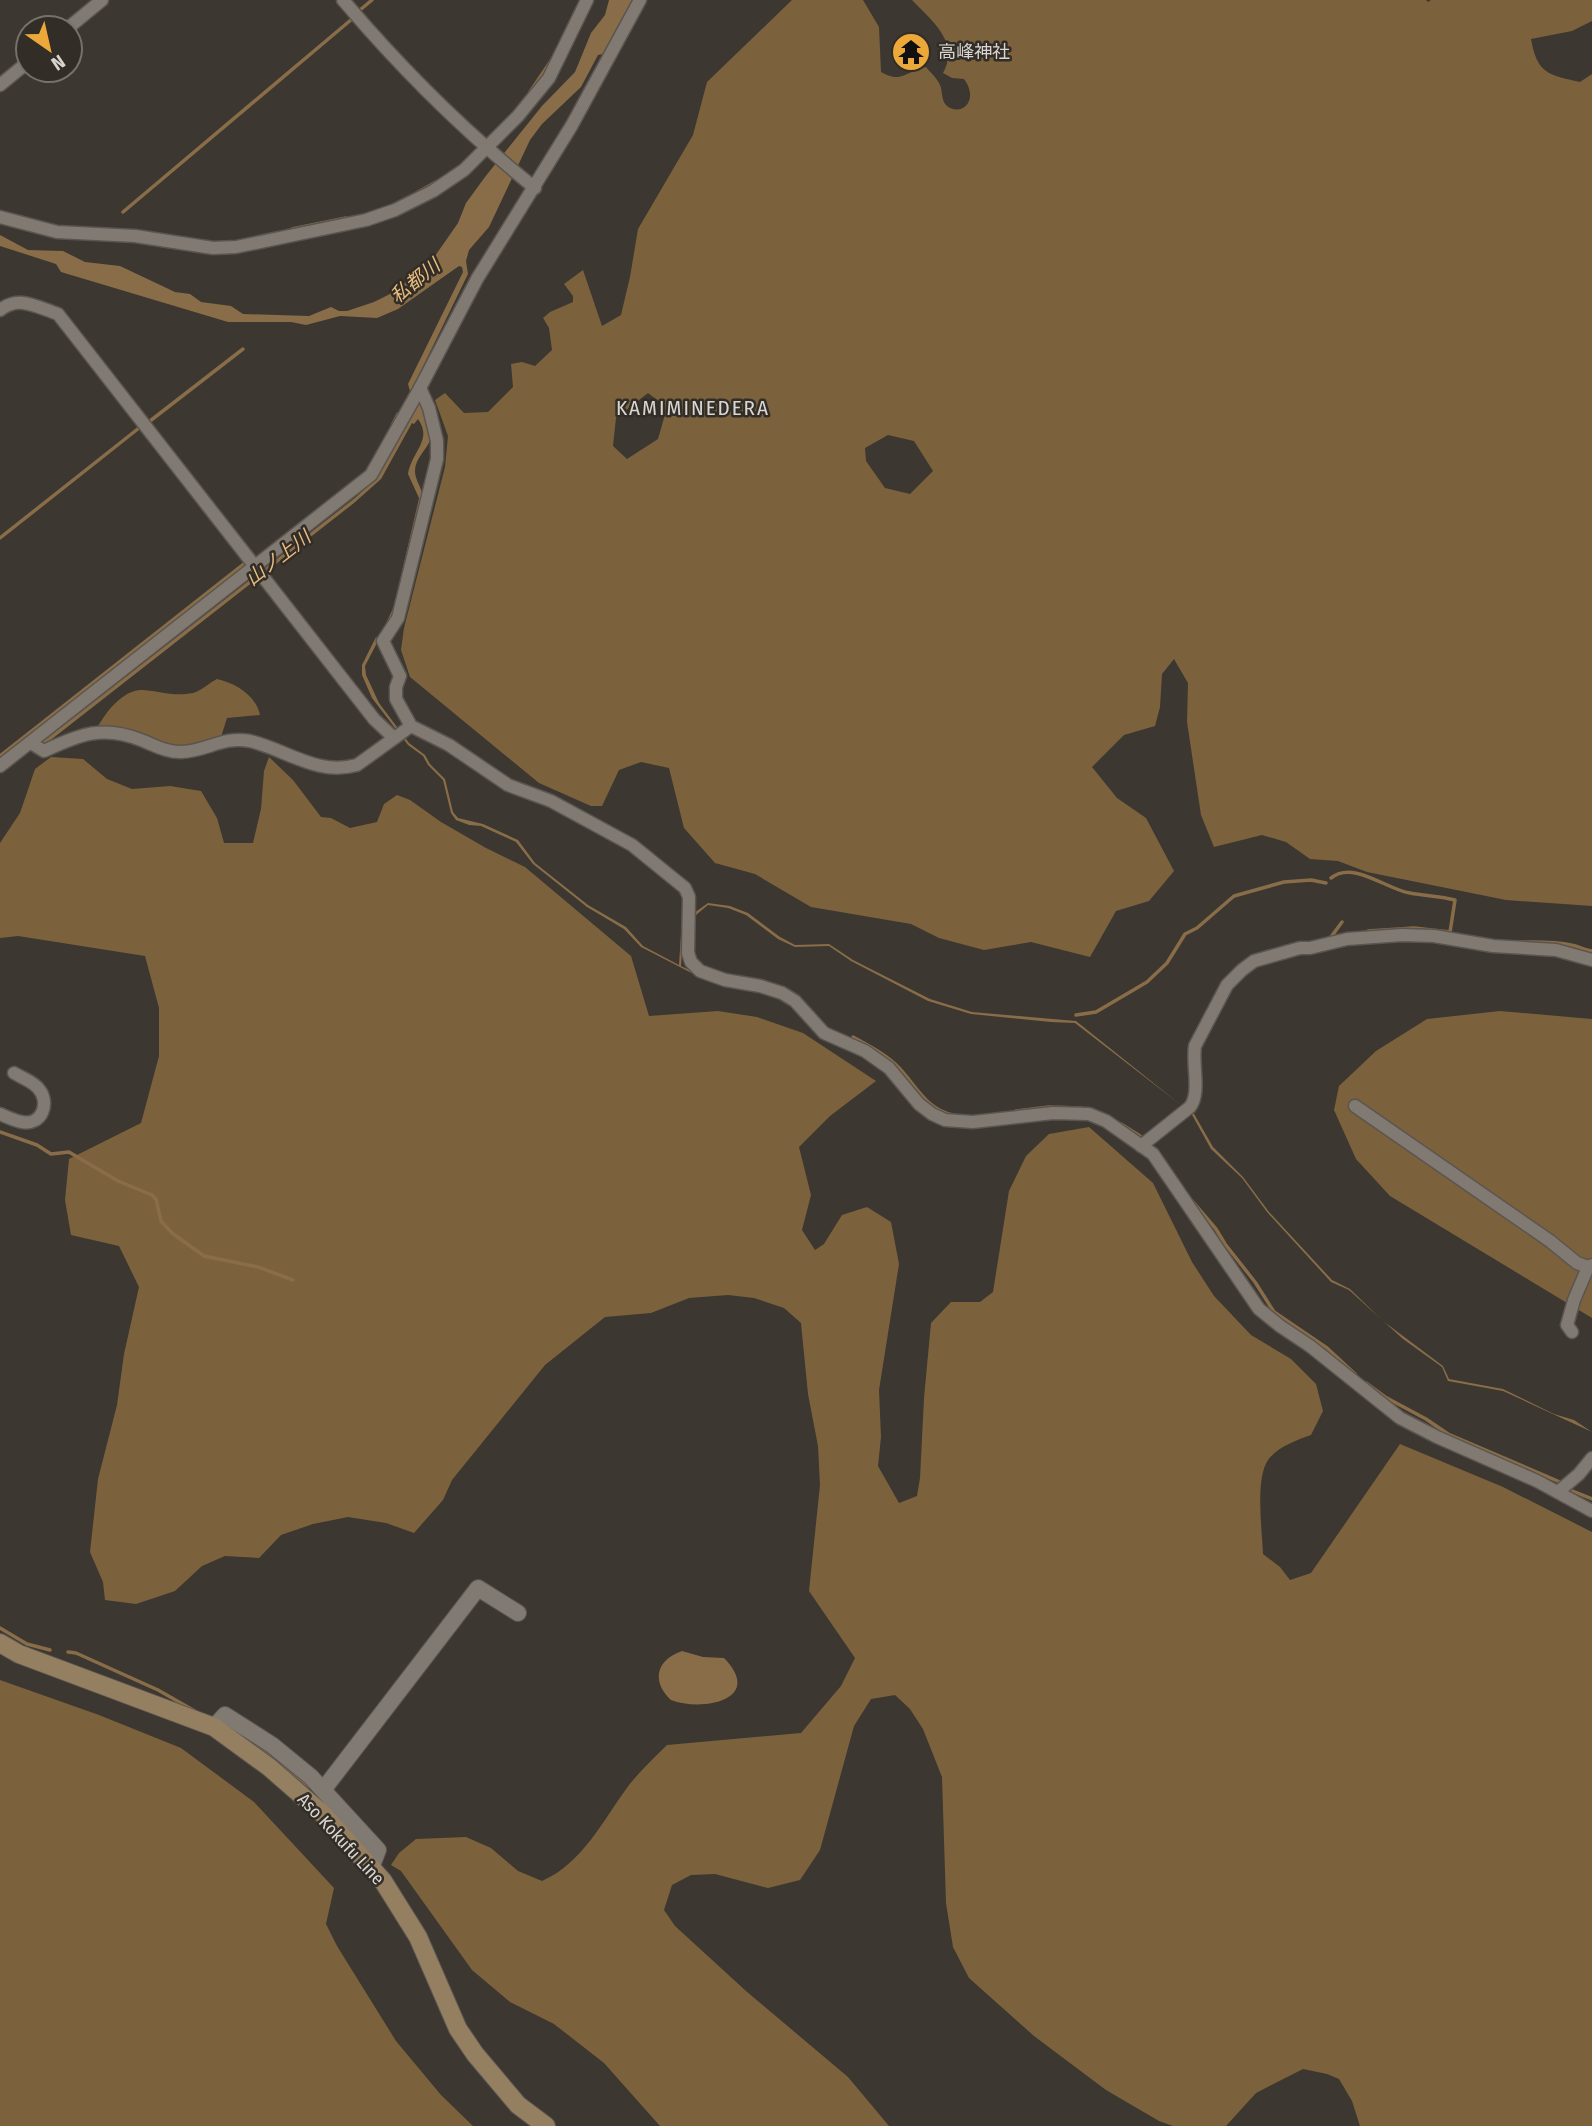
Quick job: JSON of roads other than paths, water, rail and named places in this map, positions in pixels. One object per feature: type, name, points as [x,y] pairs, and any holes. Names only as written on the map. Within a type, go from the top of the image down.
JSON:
[{"type":"main road","name":"Aso Kokufu Line","points":[[0,1643],[19,1654],[214,1727],[269,1767],[324,1815],[383,1881],[418,1937],[458,2029],[475,2054],[518,2105],[547,2126]]},
{"type":"street","points":[[84,15],[102,0]]},
{"type":"street","points":[[343,0],[382,46],[490,150],[535,188]]},
{"type":"street","points":[[0,217],[57,232],[135,236],[213,247],[246,246],[366,220],[395,210],[433,191],[490,150],[549,78],[587,0]]},
{"type":"street","points":[[0,766],[371,475],[477,279],[572,125],[640,0]]},
{"type":"street","points":[[0,85],[14,74]]},
{"type":"street","points":[[0,310],[8,303],[21,301],[58,314],[374,719],[394,738]]},
{"type":"street","points":[[420,388],[429,408],[437,441],[437,459],[398,618],[383,641],[400,676],[395,692],[396,699],[411,726],[449,744],[508,785],[551,801],[632,845],[685,888],[689,897],[688,953],[691,962],[700,971],[725,980],[760,986],[782,993],[795,1001],[824,1032],[865,1051],[889,1068],[919,1104],[932,1114],[945,1121],[973,1122],[1053,1113],[1089,1114],[1106,1121],[1153,1154],[1259,1309],[1310,1346],[1399,1418],[1558,1492],[1592,1511]]},
{"type":"street","points":[[32,743],[44,751],[104,730],[166,750],[181,752],[233,740],[272,748],[323,769],[357,765],[411,726]]},
{"type":"street","points":[[1141,1146],[1195,1100],[1195,1046],[1227,985],[1254,961],[1337,940],[1402,935],[1434,936],[1493,946],[1556,950],[1592,960]]},
{"type":"street","points":[[0,1114],[23,1122],[34,1121],[41,1115],[45,1104],[45,1097],[36,1085],[14,1073]]},
{"type":"street","points":[[1355,1106],[1550,1241],[1577,1263],[1590,1266],[1568,1315],[1567,1325],[1572,1332]]},
{"type":"street","points":[[1558,1492],[1579,1474],[1592,1458]]},
{"type":"street","points":[[323,1790],[478,1588],[518,1613]]},
{"type":"street","points":[[214,1727],[225,1715],[272,1745],[311,1777],[378,1850],[371,1868]]},
{"type":"water","name":"私都川","points":[[609,0],[636,0],[605,59],[603,54],[598,55],[581,87],[542,124],[530,140],[489,227],[469,250],[466,261],[468,274],[414,385],[431,438],[416,466],[416,477],[422,494],[393,617],[387,628],[385,626],[394,606],[419,498],[408,474],[422,440],[422,426],[418,419],[412,423],[381,479],[354,503],[43,746],[41,743],[355,498],[378,477],[409,420],[411,395],[408,384],[463,272],[459,266],[398,309],[377,318],[340,316],[306,325],[291,322],[228,322],[61,272],[56,264],[0,246],[0,235],[28,250],[63,251],[85,262],[120,266],[175,292],[190,294],[201,302],[231,306],[243,314],[309,316],[331,307],[347,311],[374,302],[390,294],[428,266],[485,177],[542,106],[575,72],[591,33],[605,15]]},
{"type":"water","points":[[376,637],[379,639],[365,666],[366,675],[379,703],[409,743],[425,755],[445,779],[453,812],[458,818],[483,824],[518,840],[535,863],[588,905],[626,927],[643,946],[679,965],[684,917],[681,966],[710,980],[709,982],[641,947],[624,929],[587,907],[533,864],[516,842],[481,826],[456,820],[451,813],[443,780],[423,756],[408,745],[372,698],[362,675],[362,665]]},
{"type":"water","points":[[708,903],[730,906],[748,913],[795,945],[829,944],[853,960],[930,999],[972,1012],[1076,1021],[1181,1105],[1075,1023],[971,1014],[928,1001],[851,961],[829,946],[795,947],[778,939],[746,915],[728,908],[708,905],[696,915],[694,913]]},
{"type":"water","points":[[1193,1112],[1213,1147],[1243,1177],[1269,1212],[1332,1280],[1350,1289],[1381,1319],[1349,1290],[1331,1282],[1267,1212],[1242,1178],[1211,1149],[1191,1113]]},
{"type":"water","points":[[1384,1322],[1443,1366],[1449,1379],[1503,1389],[1554,1414],[1574,1420],[1592,1432],[1503,1391],[1448,1381],[1442,1367]]},
{"type":"water","points":[[682,1651],[703,1657],[724,1658],[735,1672],[737,1684],[733,1693],[712,1703],[671,1700],[661,1686],[659,1672],[666,1660]]},
{"type":"waterway","points":[[360,10],[372,0]]},
{"type":"waterway","points":[[123,212],[352,19]]},
{"type":"waterway","points":[[530,92],[551,61]]},
{"type":"waterway","points":[[418,192],[436,182]]},
{"type":"waterway","points":[[292,229],[346,218]]},
{"type":"waterway","points":[[150,421],[243,349]]},
{"type":"waterway","points":[[393,424],[398,414]]},
{"type":"waterway","points":[[0,538],[139,428]]},
{"type":"waterway","name":"山ノ上川","points":[[0,756],[244,564]]},
{"type":"waterway","points":[[1331,878],[1350,872],[1401,891],[1455,900],[1450,932],[1414,928],[1368,931]]},
{"type":"waterway","points":[[1076,1015],[1096,1012],[1147,982],[1167,963],[1185,934],[1197,928],[1234,896],[1284,882],[1311,880],[1326,883]]},
{"type":"waterway","points":[[1331,937],[1342,922]]},
{"type":"waterway","points":[[1519,942],[1558,943],[1592,951]]},
{"type":"waterway","points":[[853,1037],[894,1063],[929,1103],[953,1115]]},
{"type":"waterway","points":[[1189,1051],[1190,1082]]},
{"type":"waterway","points":[[1016,1111],[1049,1107],[1081,1108]]},
{"type":"waterway","points":[[1121,1124],[1140,1136]]},
{"type":"waterway","points":[[0,1132],[37,1145],[51,1154],[69,1152],[118,1181],[152,1195],[156,1199],[161,1221],[172,1233],[204,1256],[258,1267],[293,1280]]},
{"type":"waterway","points":[[1192,1201],[1216,1229],[1274,1312],[1327,1348],[1355,1374]]},
{"type":"waterway","points":[[1366,1383],[1448,1434],[1560,1482]]},
{"type":"waterway","points":[[1570,1490],[1592,1499]]},
{"type":"waterway","points":[[0,1628],[27,1644],[50,1650]]},
{"type":"waterway","points":[[68,1652],[76,1653],[158,1690],[200,1714]]},
{"type":"waterway","points":[[236,1732],[310,1787]]},
{"type":"place","name":"高峰神社","points":[[911,52]]},
{"type":"district","name":"KAMIMINEDERA","points":[[693,408]]}]
